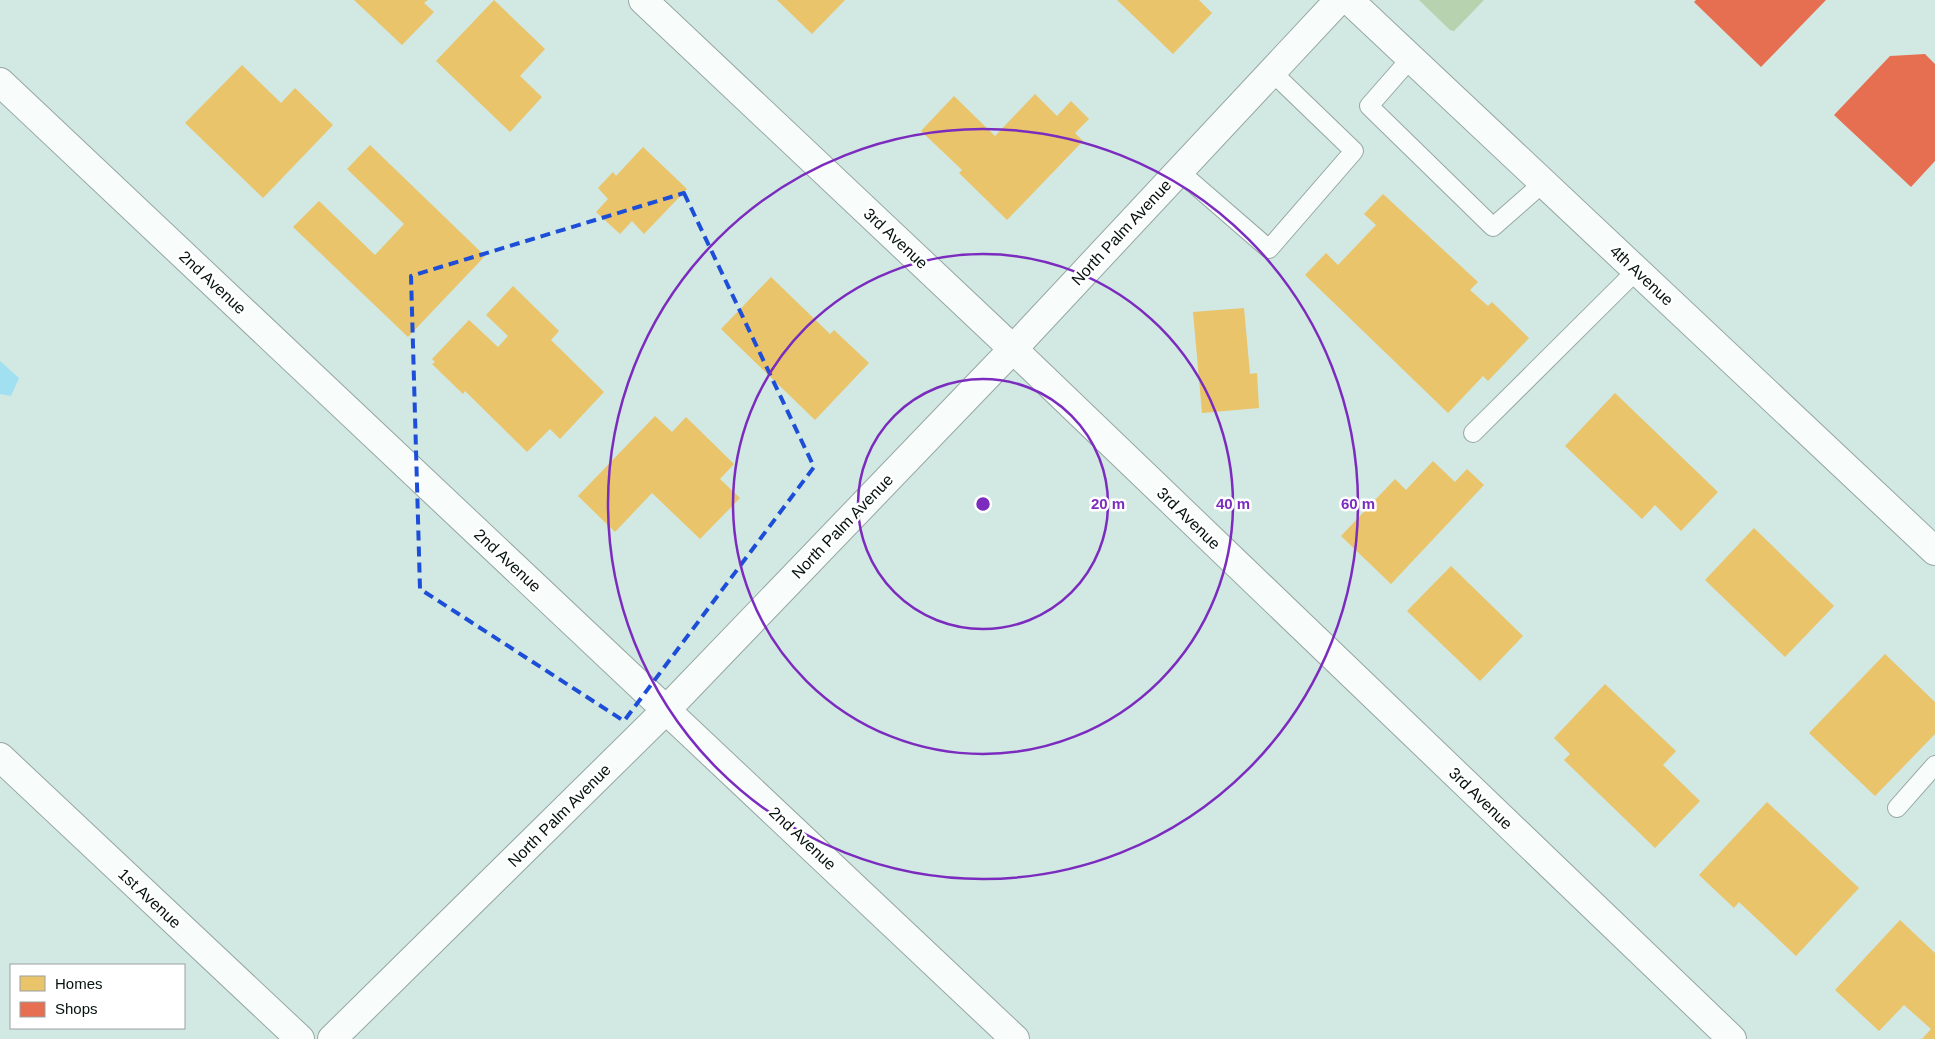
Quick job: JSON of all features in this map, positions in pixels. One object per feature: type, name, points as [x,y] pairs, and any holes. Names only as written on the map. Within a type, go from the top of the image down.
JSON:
[{"type":"street","name":"3rd Avenue","points":[[643,0],[1013,349],[1732,1039]]},
{"type":"street","name":"North Palm Avenue","points":[[332,1039],[667,709],[1013,349],[1340,0]]},
{"type":"street","name":"4th Avenue","points":[[1349,0],[1935,551]]},
{"type":"street","name":"2nd Avenue","points":[[0,82],[1016,1039]]},
{"type":"street","name":"1st Avenue","points":[[0,757],[300,1039]]},
{"type":"lane","points":[[1411,58],[1369,106],[1493,227],[1543,183]]},
{"type":"lane","points":[[1179,171],[1269,249],[1354,151],[1272,72]]},
{"type":"lane","points":[[1473,433],[1636,270]]},
{"type":"lane","points":[[1897,808],[1935,765]]},
{"type":"highlighted area","points":[[684,193],[814,467],[624,721],[420,589],[411,276]]},
{"type":"green space","points":[[1419,0],[1484,0],[1454,31],[1450,30]]},
{"type":"water","points":[[0,361],[19,378],[11,396],[0,394]]},
{"type":"building: Homes","points":[[354,0],[428,0],[424,3],[434,12],[402,45]]},
{"type":"building: Homes","points":[[494,0],[545,49],[520,76],[542,97],[510,132],[436,61]]},
{"type":"building: Homes","points":[[777,0],[845,0],[812,34]]},
{"type":"building: Homes","points":[[1117,0],[1199,0],[1212,13],[1173,54]]},
{"type":"building: Homes","points":[[242,65],[281,103],[295,88],[333,125],[263,198],[185,123]]},
{"type":"building: Homes","points":[[1035,94],[1057,116],[1071,101],[1089,119],[1075,133],[1083,141],[1007,220],[959,173],[962,170],[921,131],[954,96],[995,136]]},
{"type":"building: Homes","points":[[370,145],[485,256],[408,337],[293,227],[319,201],[375,255],[404,224],[347,169]]},
{"type":"building: Homes","points":[[643,147],[687,189],[644,234],[632,221],[620,234],[596,212],[608,199],[598,188],[613,172],[616,176]]},
{"type":"building: Homes","points":[[1383,194],[1478,282],[1470,290],[1488,306],[1492,302],[1529,338],[1488,381],[1483,376],[1448,413],[1305,275],[1326,253],[1338,265],[1376,225],[1364,214]]},
{"type":"building: Homes","points":[[771,277],[830,334],[834,330],[869,363],[815,420],[721,329]]},
{"type":"building: Homes","points":[[513,286],[559,331],[551,340],[604,392],[560,439],[550,429],[527,452],[465,391],[463,394],[432,364],[435,362],[432,359],[469,320],[498,347],[508,336],[486,315]]},
{"type":"building: Homes","points":[[1244,308],[1250,374],[1257,373],[1259,408],[1202,413],[1193,312]]},
{"type":"building: Homes","points":[[1615,393],[1718,492],[1681,531],[1655,505],[1642,519],[1565,446]]},
{"type":"building: Homes","points":[[655,416],[672,432],[686,417],[734,464],[720,479],[740,498],[700,539],[652,493],[615,532],[578,496]]},
{"type":"building: Homes","points":[[1433,461],[1455,482],[1467,469],[1484,485],[1391,584],[1341,536],[1395,479],[1406,490]]},
{"type":"building: Homes","points":[[1754,528],[1834,606],[1785,657],[1705,580]]},
{"type":"building: Homes","points":[[1451,566],[1523,636],[1480,681],[1407,611]]},
{"type":"building: Homes","points":[[1885,654],[1935,702],[1935,734],[1875,796],[1809,733]]},
{"type":"building: Homes","points":[[1605,684],[1676,751],[1663,765],[1700,801],[1655,848],[1564,760],[1570,754],[1554,738]]},
{"type":"building: Homes","points":[[1767,802],[1859,888],[1796,956],[1739,902],[1734,908],[1699,875]]},
{"type":"building: Homes","points":[[1900,920],[1935,953],[1935,1039],[1922,1039],[1931,1029],[1904,1005],[1879,1031],[1835,990]]},
{"type":"building: Shops","points":[[1696,0],[1826,0],[1761,67],[1694,2]]},
{"type":"building: Shops","points":[[1925,54],[1935,64],[1935,161],[1911,187],[1834,115],[1890,56]]}]
